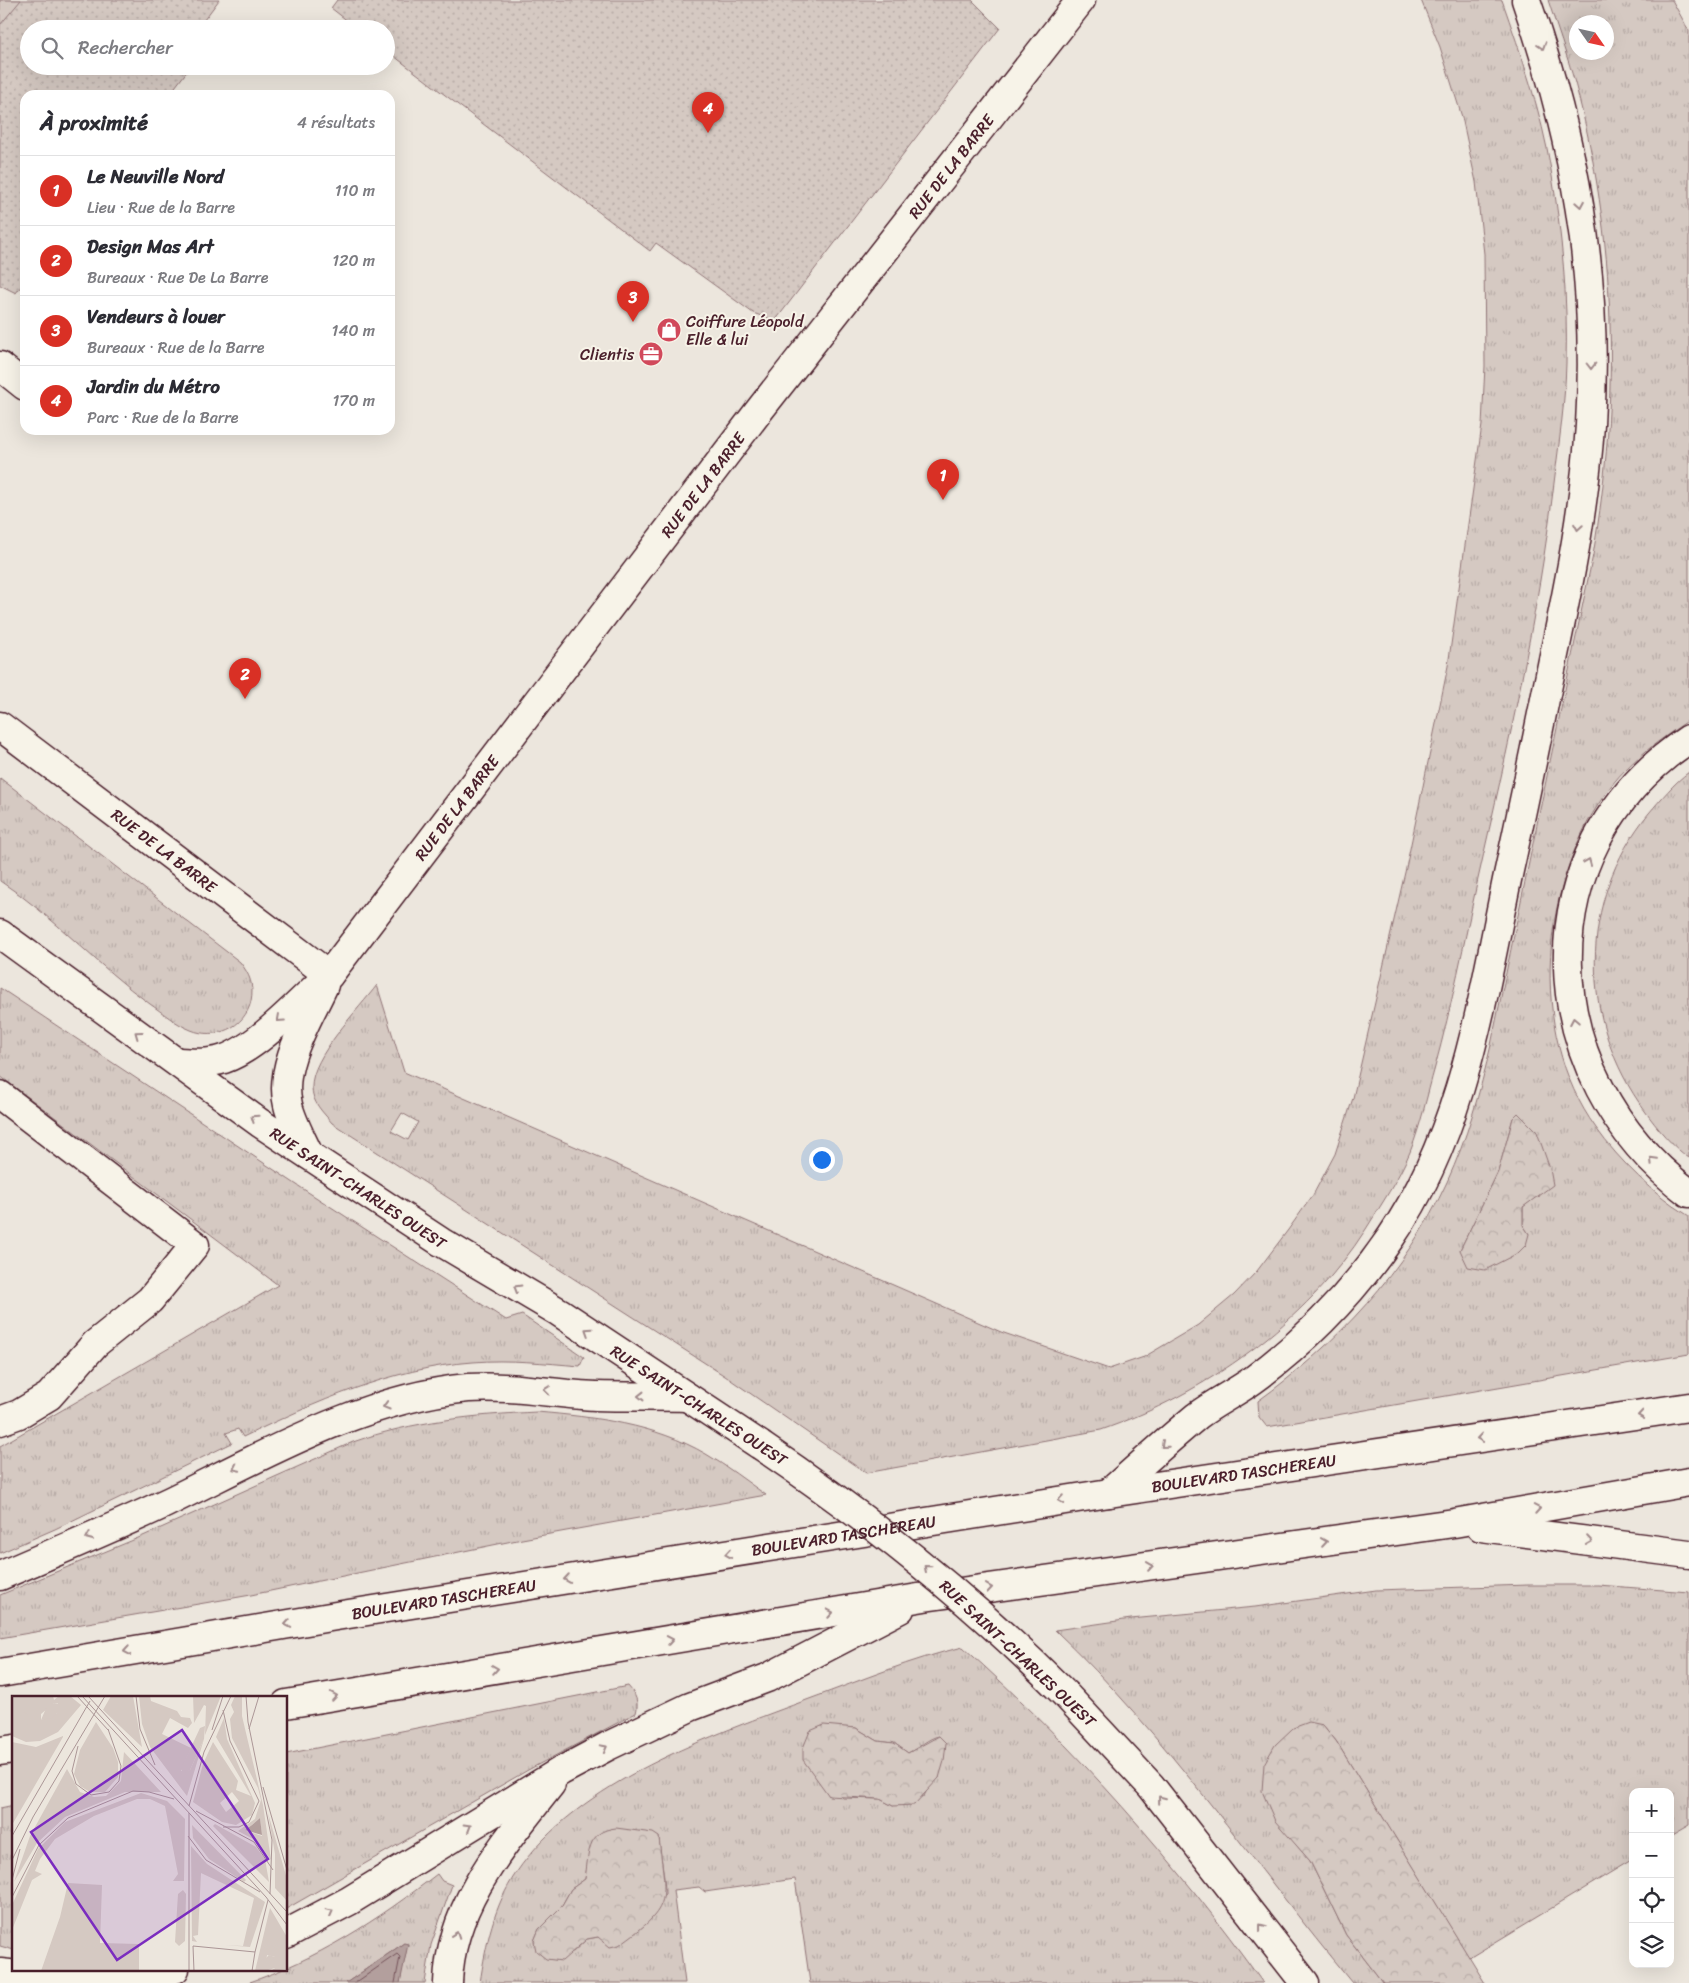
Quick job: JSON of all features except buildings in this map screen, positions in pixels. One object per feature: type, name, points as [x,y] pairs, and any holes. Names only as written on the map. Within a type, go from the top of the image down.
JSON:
[{"type":"main road","name":"RUE DE LA BARRE","points":[[178,1062],[216,1061],[242,1050],[257,1041],[329,974],[758,412],[1081,0]]},
{"type":"main road","points":[[1109,1492],[1201,1413],[1247,1384],[1286,1355],[1347,1295],[1383,1249],[1410,1208],[1439,1148],[1457,1098],[1480,1008],[1561,622],[1581,510],[1590,422],[1590,301],[1581,210],[1564,123],[1549,68],[1526,0]]},
{"type":"main road","points":[[0,366],[20,382]]},
{"type":"main road","name":"RUE DE LA BARRE","points":[[0,726],[329,974]]},
{"type":"main road","points":[[1689,738],[1650,769],[1622,802],[1602,833],[1587,862],[1577,892],[1567,947],[1567,974],[1575,1028],[1596,1083],[1630,1134],[1666,1174],[1689,1193]]},
{"type":"main road","name":"RUE SAINT-CHARLES OUEST","points":[[0,934],[309,1155],[441,1242],[559,1312],[760,1444],[814,1481],[897,1543],[1004,1635],[1066,1695],[1150,1786],[1305,1983]]},
{"type":"main road","name":"RUE DE LA BARRE","points":[[309,1155],[288,1105],[286,1078],[291,1057],[329,974]]},
{"type":"main road","points":[[0,1095],[195,1245],[150,1300],[95,1344],[49,1396],[19,1414],[0,1421]]},
{"type":"main road","points":[[0,1576],[146,1512],[296,1440],[351,1418],[400,1402],[435,1394],[484,1388],[530,1388],[595,1396],[687,1396]]},
{"type":"main road","name":"BOULEVARD TASCHEREAU","points":[[0,1673],[336,1616],[1109,1492],[1689,1407]]},
{"type":"main road","points":[[288,1704],[924,1597],[1454,1523],[1689,1482]]},
{"type":"main road","points":[[1454,1523],[1689,1554]]},
{"type":"main road","points":[[288,1933],[349,1901],[561,1771],[666,1718],[767,1678],[924,1597]]},
{"type":"main road","points":[[448,1983],[453,1944],[477,1884],[493,1858],[561,1771]]},
{"type":"main road","points":[[0,1972],[41,1977],[103,1978],[135,1976],[169,1970]]},
{"type":"green space","points":[[0,0],[219,0],[204,20],[20,20],[20,75],[184,75],[173,90],[20,90],[20,288],[16,293],[0,285]]},
{"type":"green space","points":[[0,0],[21,0],[0,25]]},
{"type":"green space","points":[[337,0],[972,0],[1000,28],[775,321],[753,313],[656,243],[650,251],[395,57],[395,20],[346,20],[331,8]]},
{"type":"green space","points":[[1421,0],[1502,0],[1537,106],[1555,194],[1561,242],[1566,315],[1566,363],[1560,438],[1540,583],[1521,682],[1452,997],[1421,1121],[1406,1162],[1384,1201],[1342,1263],[1314,1295],[1250,1351],[1215,1376],[1178,1397],[1140,1415],[1101,1430],[866,1473],[725,1376],[332,1123],[319,1107],[312,1093],[314,1075],[327,1048],[377,985],[404,1072],[1001,1332],[1109,1369],[1144,1357],[1198,1325],[1234,1295],[1257,1271],[1288,1230],[1313,1195],[1335,1154],[1353,1098],[1406,868],[1448,666],[1482,425],[1485,366],[1484,254],[1476,182],[1462,117],[1440,47]],"holes":[[[402,1113],[418,1122],[408,1140],[391,1131]]]},
{"type":"green space","points":[[1548,0],[1672,0],[1689,31],[1689,720],[1638,758],[1619,776],[1587,823],[1569,865],[1557,910],[1551,956],[1551,1002],[1559,1047],[1574,1089],[1596,1128],[1605,1141],[1638,1177],[1689,1216],[1689,1354],[1267,1427],[1259,1417],[1258,1401],[1315,1355],[1367,1304],[1411,1246],[1430,1215],[1461,1149],[1478,1098],[1491,1045],[1593,555],[1602,496],[1607,437],[1610,318],[1606,259],[1589,141],[1575,83]],"holes":[[[1513,1118],[1540,1196],[1534,1198],[1523,1207],[1523,1225],[1529,1234],[1460,1250],[1498,1172]]]},
{"type":"green space","points":[[1689,772],[1689,1158],[1655,1124],[1623,1076],[1608,1039],[1598,1000],[1595,961],[1599,922],[1609,884],[1625,847],[1649,813],[1673,786]]},
{"type":"green space","points":[[0,778],[240,962],[249,976],[252,990],[248,1010],[236,1025],[219,1032],[200,1033],[180,1025],[112,974],[39,910],[0,881]]},
{"type":"green space","points":[[0,988],[297,1185],[506,1320],[522,1315],[584,1357],[580,1366],[486,1361],[413,1371],[383,1379],[326,1399],[243,1437],[238,1429],[226,1433],[232,1443],[55,1529],[0,1553],[0,1446],[278,1285],[0,1076]]},
{"type":"green space","points":[[1518,1113],[1537,1132],[1550,1169],[1553,1185],[1523,1207],[1523,1225],[1529,1234],[1526,1245],[1518,1253],[1485,1270],[1468,1267],[1460,1250],[1498,1172],[1513,1118]]},
{"type":"green space","points":[[537,1412],[580,1416],[624,1424],[666,1435],[714,1459],[766,1495],[522,1539],[251,1595],[0,1638],[0,1595],[143,1536],[353,1442],[398,1429],[444,1420]]},
{"type":"green space","points":[[1528,1585],[1598,1585],[1689,1592],[1689,1825],[1674,1834],[1674,1788],[1629,1788],[1629,1861],[1469,1958],[1336,1741],[1323,1725],[1298,1847],[1310,1861],[1346,1935],[1383,1983],[1352,1983],[1209,1802],[1135,1713],[1055,1630],[1131,1619],[1255,1607],[1376,1590]]},
{"type":"green space","points":[[963,1647],[1084,1765],[1159,1849],[1230,1938],[1263,1983],[810,1983],[795,1879],[705,1892],[699,1887],[673,1890],[685,1983],[480,1983],[492,1925],[508,1886],[516,1873],[543,1840],[575,1812],[611,1787],[650,1765],[732,1728],[868,1677]],"holes":[[[824,1726],[856,1728],[878,1741],[894,1743],[908,1753],[939,1736],[939,1778],[929,1786],[924,1796],[893,1806],[880,1799],[843,1798],[819,1782],[817,1776]],[[659,1837],[665,1894],[598,1937],[587,1939],[573,1952],[534,1941],[539,1929],[561,1907],[571,1889],[585,1879],[588,1860]]]},
{"type":"green space","points":[[628,1686],[633,1692],[637,1705],[636,1713],[528,1770],[288,1908],[288,1754]]},
{"type":"green space","points":[[1309,1722],[1323,1725],[1336,1741],[1485,1983],[1383,1983],[1346,1935],[1310,1861],[1275,1821],[1262,1791],[1264,1764],[1275,1745],[1293,1728]]},
{"type":"green space","points":[[824,1725],[856,1728],[878,1741],[894,1743],[908,1753],[939,1736],[946,1743],[944,1761],[939,1778],[914,1805],[893,1806],[880,1799],[829,1796],[803,1760],[803,1748],[810,1731]]},
{"type":"green space","points":[[12,1805],[12,1949],[0,1946],[0,1808]]},
{"type":"green space","points":[[616,1828],[653,1833],[659,1837],[664,1888],[663,1900],[658,1910],[650,1920],[619,1945],[610,1947],[598,1937],[587,1939],[562,1961],[546,1959],[536,1951],[534,1941],[539,1929],[561,1907],[571,1889],[585,1879],[589,1853],[594,1839],[606,1830]]},
{"type":"green space","points":[[437,1874],[442,1881],[452,1885],[431,1945],[425,1983],[400,1983],[404,1943],[346,1983],[247,1983],[282,1970],[288,1970],[288,1967],[322,1951],[369,1923]]},
{"type":"water","points":[[404,1943],[408,1944],[400,1983],[346,1983]]},
{"type":"place","name":"Jardin du Métro","points":[[708,133]]},
{"type":"place","name":"Vendeurs à louer","points":[[633,322]]},
{"type":"place","name":"Coiffure Léopold Elle & lui","points":[[669,330]]},
{"type":"place","name":"Clientis","points":[[651,354]]},
{"type":"place","name":"Le Neuville Nord","points":[[943,500]]},
{"type":"place","name":"Design Mas Art","points":[[245,699]]}]
